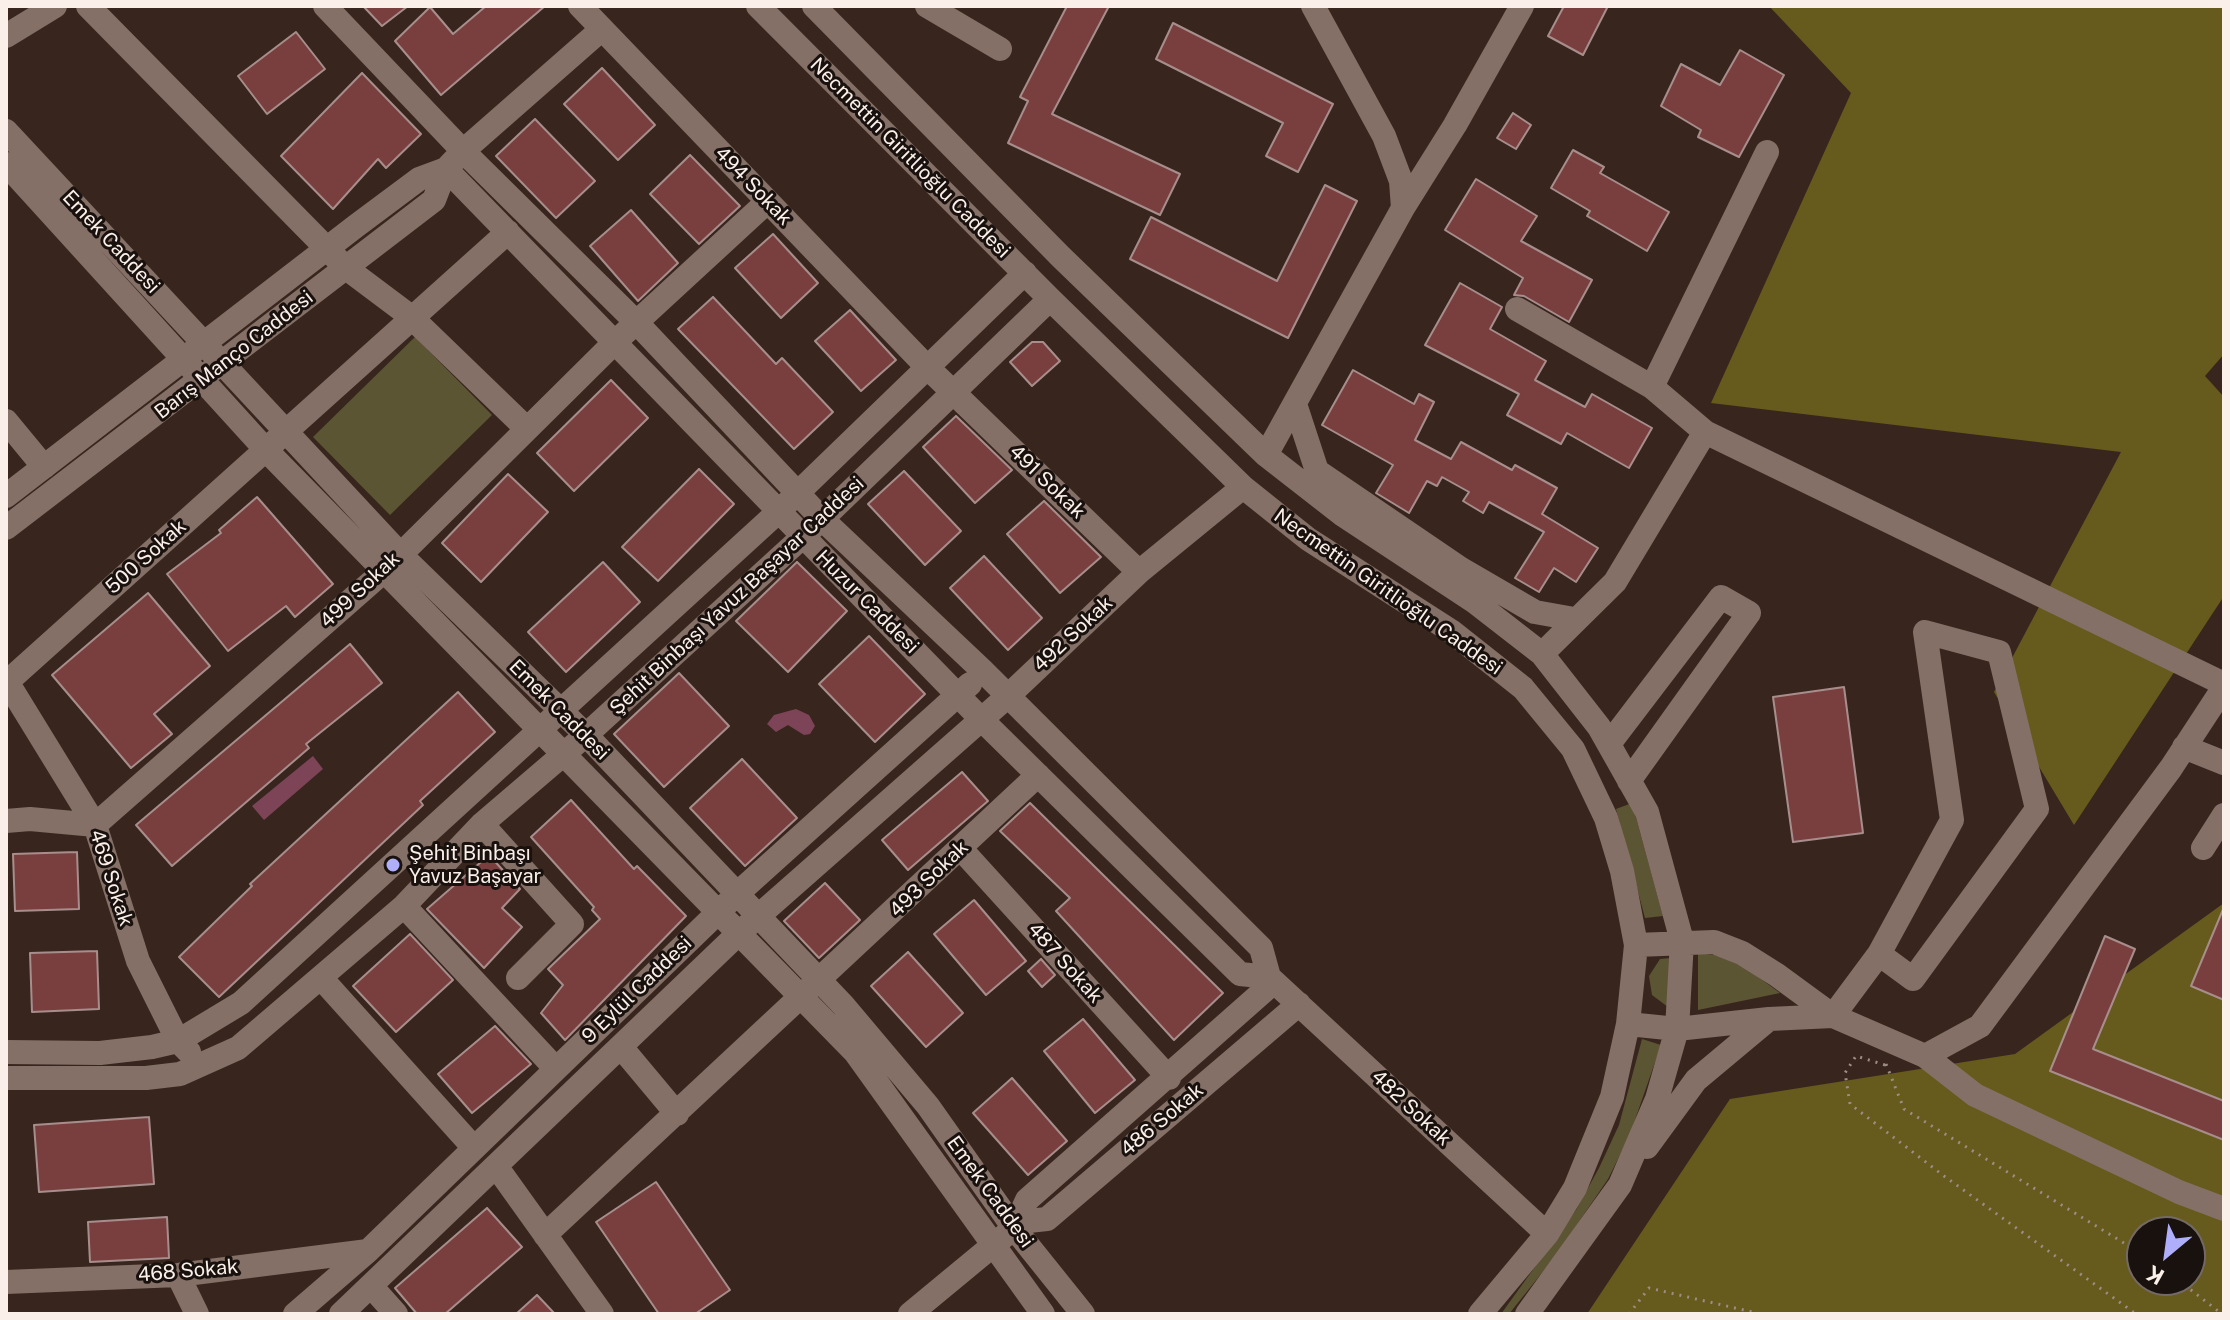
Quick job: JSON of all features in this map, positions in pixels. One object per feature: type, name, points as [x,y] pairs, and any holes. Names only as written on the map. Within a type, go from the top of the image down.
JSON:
[{"type":"street","points":[[6,36],[55,6]]},
{"type":"street","points":[[88,6],[346,268],[410,316],[526,428]]},
{"type":"street","name":"Huzur Caddesi","points":[[325,6],[463,151],[637,323],[822,519],[983,671],[1261,948],[1272,979],[1240,974],[981,719],[446,169]]},
{"type":"street","name":"494 Sokak","points":[[580,6],[926,366],[955,392]]},
{"type":"street","name":"Necmettin Giritlioğlu Caddesi","points":[[758,6],[1050,299],[1243,487],[1308,539],[1451,631],[1523,688],[1573,749],[1606,818],[1622,871],[1636,945],[1628,1024],[1612,1097],[1575,1188],[1547,1234],[1480,1314]]},
{"type":"street","name":"Necmettin Giritlioğlu Caddesi","points":[[814,6],[1061,257],[1266,455],[1343,515],[1475,602],[1542,654],[1569,684],[1609,744],[1647,812],[1682,941],[1677,1029],[1657,1099],[1620,1185],[1527,1314]]},
{"type":"street","points":[[927,6],[1000,49]]},
{"type":"street","points":[[1313,6],[1384,136],[1401,181],[1403,208]]},
{"type":"street","points":[[1266,455],[1403,208],[1455,125],[1522,6]]},
{"type":"street","name":"Barış Manço Caddesi","points":[[6,528],[434,200],[446,169],[463,151],[602,29]]},
{"type":"street","name":"Emek Caddesi","points":[[6,131],[206,342],[214,371],[266,450],[738,934],[883,1050],[1083,1314]]},
{"type":"street","points":[[1652,387],[1767,152]]},
{"type":"street","name":"Emek Caddesi","points":[[6,164],[185,357],[214,371],[287,434],[400,554],[586,735],[760,915],[1043,1314]]},
{"type":"street","name":"Barış Manço Caddesi","points":[[6,496],[326,248],[419,179],[446,169]]},
{"type":"street","name":"499 Sokak","points":[[95,825],[383,572],[615,342],[767,202]]},
{"type":"street","name":"500 Sokak","points":[[6,681],[287,434],[410,316],[508,232]]},
{"type":"street","name":"Şehit Binbaşı Yavuz Başayar Caddesi","points":[[6,1052],[100,1053],[178,1041],[241,1003],[778,512],[1025,273]]},
{"type":"street","name":"Şehit Binbaşı Yavuz Başayar Caddesi","points":[[6,1078],[146,1078],[180,1074],[238,1048],[404,906],[482,824],[565,754],[822,519],[1050,299]]},
{"type":"street","points":[[1517,309],[1652,387],[1705,432],[2224,685],[2184,747],[1980,1026],[1925,1056]]},
{"type":"street","name":"491 Sokak","points":[[955,392],[1139,572]]},
{"type":"street","points":[[1295,404],[1317,471],[1461,569],[1535,612],[1574,619]]},
{"type":"street","points":[[6,421],[44,467]]},
{"type":"street","points":[[1542,654],[1574,619],[1615,582],[1705,432]]},
{"type":"street","name":"492 Sokak","points":[[1008,696],[1139,572],[1243,487]]},
{"type":"street","points":[[1609,744],[1721,597],[1749,613],[1629,781]]},
{"type":"street","points":[[1833,1016],[1879,954],[1952,820],[1925,632],[1999,652],[2037,809],[1913,979],[1879,954]]},
{"type":"street","name":"9 Eylül Caddesi","points":[[295,1314],[368,1251],[717,912],[959,696],[983,671]]},
{"type":"street","name":"469 Sokak","points":[[6,681],[95,825],[138,961],[178,1041],[203,1066]]},
{"type":"street","name":"9 Eylül Caddesi","points":[[341,1314],[738,934],[1008,696]]},
{"type":"street","points":[[2184,747],[2224,763]]},
{"type":"street","name":"493 Sokak","points":[[545,1235],[1038,775]]},
{"type":"street","points":[[2203,848],[2224,815]]},
{"type":"street","points":[[6,821],[30,819],[95,825]]},
{"type":"street","points":[[482,824],[572,924],[518,978]]},
{"type":"street","name":"487 Sokak","points":[[961,849],[1169,1078]]},
{"type":"street","points":[[404,906],[556,1069]]},
{"type":"street","points":[[1636,945],[1714,942],[1742,953],[1833,1016],[1925,1056],[1975,1095],[2179,1192],[2224,1209]]},
{"type":"street","points":[[322,979],[474,1148]]},
{"type":"street","name":"482 Sokak","points":[[1272,979],[1547,1234]]},
{"type":"street","name":"486 Sokak","points":[[1017,1225],[1027,1200],[1169,1078],[1272,979]]},
{"type":"street","name":"486 Sokak","points":[[1017,1225],[1047,1219],[1299,1004]]},
{"type":"street","points":[[1628,1024],[1677,1029],[1833,1016]]},
{"type":"street","points":[[1620,1185],[1696,1080],[1769,1019]]},
{"type":"street","points":[[621,1047],[677,1114]]},
{"type":"street","points":[[496,1166],[602,1314]]},
{"type":"street","points":[[910,1314],[1017,1225]]},
{"type":"street","name":"468 Sokak","points":[[6,1282],[178,1275],[368,1251]]},
{"type":"street","points":[[178,1275],[197,1314]]},
{"type":"street","points":[[371,1286],[396,1314]]},
{"type":"path","points":[[1894,1042],[1885,1065],[1904,1109],[2126,1244]]},
{"type":"path","points":[[1885,1065],[1856,1056],[1845,1073],[1850,1104],[2136,1314]]},
{"type":"path","points":[[1629,1314],[1649,1288],[1761,1314]]},
{"type":"path","points":[[2199,1296],[2222,1314]]},
{"type":"shaded area","points":[[1769,6],[2224,6],[2224,354],[2205,376],[2224,397],[2224,596],[2074,825],[1994,692],[2121,452],[1711,403],[1851,93]]},
{"type":"shaded area","points":[[415,337],[492,415],[390,515],[313,437]]},
{"type":"shaded area","points":[[796,709],[809,715],[815,726],[810,734],[804,735],[788,725],[776,732],[767,724],[774,715]]},
{"type":"shaded area","points":[[313,756],[323,769],[264,820],[252,806]]},
{"type":"shaded area","points":[[1632,803],[1663,916],[1645,918],[1616,809]]},
{"type":"shaded area","points":[[2224,903],[2224,1314],[1587,1314],[1730,1099],[2015,1054]]},
{"type":"shaded area","points":[[1698,953],[1722,956],[1742,965],[1780,993],[1698,1010]]},
{"type":"shaded area","points":[[1671,958],[1668,1007],[1652,995],[1649,976],[1660,959]]},
{"type":"shaded area","points":[[1642,1039],[1661,1045],[1629,1137],[1608,1179],[1557,1254],[1509,1314],[1501,1314],[1576,1210],[1599,1168],[1619,1125]]},
{"type":"building","points":[[363,6],[408,6],[382,26]]},
{"type":"building","points":[[486,6],[545,6],[441,95],[395,41],[430,7],[453,34]]},
{"type":"building","points":[[1067,6],[1109,6],[1052,114],[1180,174],[1160,215],[1008,143],[1028,101],[1020,97]]},
{"type":"building","points":[[1564,6],[1608,6],[1583,55],[1548,36]]},
{"type":"building","points":[[1173,23],[1333,104],[1298,172],[1266,156],[1283,123],[1156,59]]},
{"type":"building","points":[[296,32],[325,69],[267,114],[238,76]]},
{"type":"building","points":[[1740,50],[1784,75],[1739,157],[1698,137],[1701,130],[1661,106],[1681,64],[1720,85]]},
{"type":"building","points":[[602,68],[655,125],[618,160],[564,104]]},
{"type":"building","points":[[362,73],[421,134],[386,168],[378,159],[333,209],[281,156]]},
{"type":"building","points":[[1513,113],[1531,125],[1516,149],[1497,138]]},
{"type":"building","points":[[535,119],[595,181],[556,218],[496,156]]},
{"type":"building","points":[[1573,150],[1604,167],[1600,173],[1669,212],[1647,251],[1587,216],[1590,211],[1551,188]]},
{"type":"building","points":[[690,155],[740,206],[699,244],[650,194]]},
{"type":"building","points":[[1476,179],[1537,216],[1521,241],[1592,280],[1569,322],[1524,296],[1514,295],[1523,278],[1445,230]]},
{"type":"building","points":[[1325,185],[1357,201],[1288,338],[1130,259],[1151,217],[1277,281]]},
{"type":"building","points":[[631,210],[678,263],[638,301],[590,246]]},
{"type":"building","points":[[773,234],[818,283],[781,318],[735,268]]},
{"type":"building","points":[[1460,283],[1502,307],[1490,329],[1546,361],[1535,380],[1585,407],[1592,394],[1652,428],[1629,468],[1567,433],[1561,444],[1507,415],[1519,394],[1425,345]]},
{"type":"building","points":[[713,297],[776,364],[782,358],[833,412],[794,449],[678,329]]},
{"type":"building","points":[[850,310],[896,360],[861,391],[815,341]]},
{"type":"building","points":[[1032,342],[1043,342],[1060,361],[1032,386],[1010,362]]},
{"type":"building","points":[[1353,370],[1414,404],[1419,394],[1434,402],[1415,440],[1451,459],[1461,442],[1512,470],[1515,465],[1557,488],[1542,514],[1598,548],[1576,582],[1554,568],[1539,592],[1515,578],[1544,532],[1489,502],[1483,513],[1463,501],[1469,492],[1442,477],[1437,486],[1427,481],[1409,513],[1376,493],[1393,465],[1322,425]]},
{"type":"building","points":[[611,380],[648,418],[574,491],[537,453]]},
{"type":"building","points":[[956,416],[1012,470],[975,503],[923,447]]},
{"type":"building","points":[[699,469],[734,504],[658,581],[622,547]]},
{"type":"building","points":[[904,471],[961,531],[925,565],[868,504]]},
{"type":"building","points":[[508,474],[548,512],[481,582],[442,543]]},
{"type":"building","points":[[257,497],[333,584],[295,617],[286,606],[228,651],[167,574],[221,533],[219,530]]},
{"type":"building","points":[[1044,501],[1101,557],[1060,593],[1007,534]]},
{"type":"building","points":[[984,556],[1042,618],[1008,650],[950,588]]},
{"type":"building","points":[[603,562],[640,602],[566,672],[528,632]]},
{"type":"building","points":[[797,562],[847,611],[788,672],[736,621]]},
{"type":"building","points":[[148,593],[210,666],[154,714],[172,734],[131,768],[52,675]]},
{"type":"building","points":[[869,636],[925,694],[875,742],[819,684]]},
{"type":"building","points":[[350,644],[382,683],[306,744],[309,748],[172,866],[136,825]]},
{"type":"building","points":[[679,673],[729,726],[664,787],[614,734]]},
{"type":"building","points":[[1844,687],[1863,833],[1793,842],[1773,697]]},
{"type":"building","points":[[458,692],[495,732],[420,801],[423,805],[219,997],[179,957],[252,886],[250,884]]},
{"type":"building","points":[[742,759],[797,818],[745,866],[690,808]]},
{"type":"building","points":[[962,772],[988,801],[908,870],[882,840]]},
{"type":"building","points":[[571,800],[634,869],[637,866],[686,916],[565,1040],[541,1013],[563,985],[548,969],[600,919],[592,910],[594,907],[531,837]]},
{"type":"building","points":[[1030,803],[1223,993],[1174,1040],[1056,911],[1070,898],[1000,831]]},
{"type":"building","points":[[77,852],[79,909],[15,911],[13,854]]},
{"type":"building","points":[[489,855],[520,889],[502,908],[522,927],[484,968],[427,909]]},
{"type":"building","points":[[825,883],[860,920],[819,958],[784,921]]},
{"type":"building","points":[[974,900],[1026,961],[986,995],[934,934]]},
{"type":"building","points":[[2224,907],[2224,1000],[2191,986]]},
{"type":"building","points":[[410,934],[453,980],[396,1032],[353,986]]},
{"type":"building","points":[[2105,936],[2135,949],[2093,1049],[2224,1101],[2224,1140],[2050,1071]]},
{"type":"building","points":[[97,951],[99,1009],[32,1012],[30,953]]},
{"type":"building","points":[[908,952],[963,1013],[926,1047],[871,986]]},
{"type":"building","points":[[1041,959],[1055,975],[1042,987],[1028,971]]},
{"type":"building","points":[[1083,1019],[1135,1080],[1095,1113],[1044,1051]]},
{"type":"building","points":[[495,1026],[531,1064],[472,1113],[438,1074]]},
{"type":"building","points":[[1012,1078],[1067,1141],[1028,1175],[973,1113]]},
{"type":"building","points":[[149,1117],[154,1184],[39,1192],[34,1125]]},
{"type":"building","points":[[656,1182],[730,1290],[695,1314],[659,1314],[596,1222]]},
{"type":"building","points":[[487,1208],[522,1247],[445,1314],[417,1314],[395,1288]]},
{"type":"building","points":[[167,1217],[169,1258],[90,1262],[88,1222]]},
{"type":"building","points":[[537,1295],[555,1314],[516,1314]]},
{"type":"place","name":"Şehit Binbaşı Yavuz Başayar","points":[[393,865]]}]
